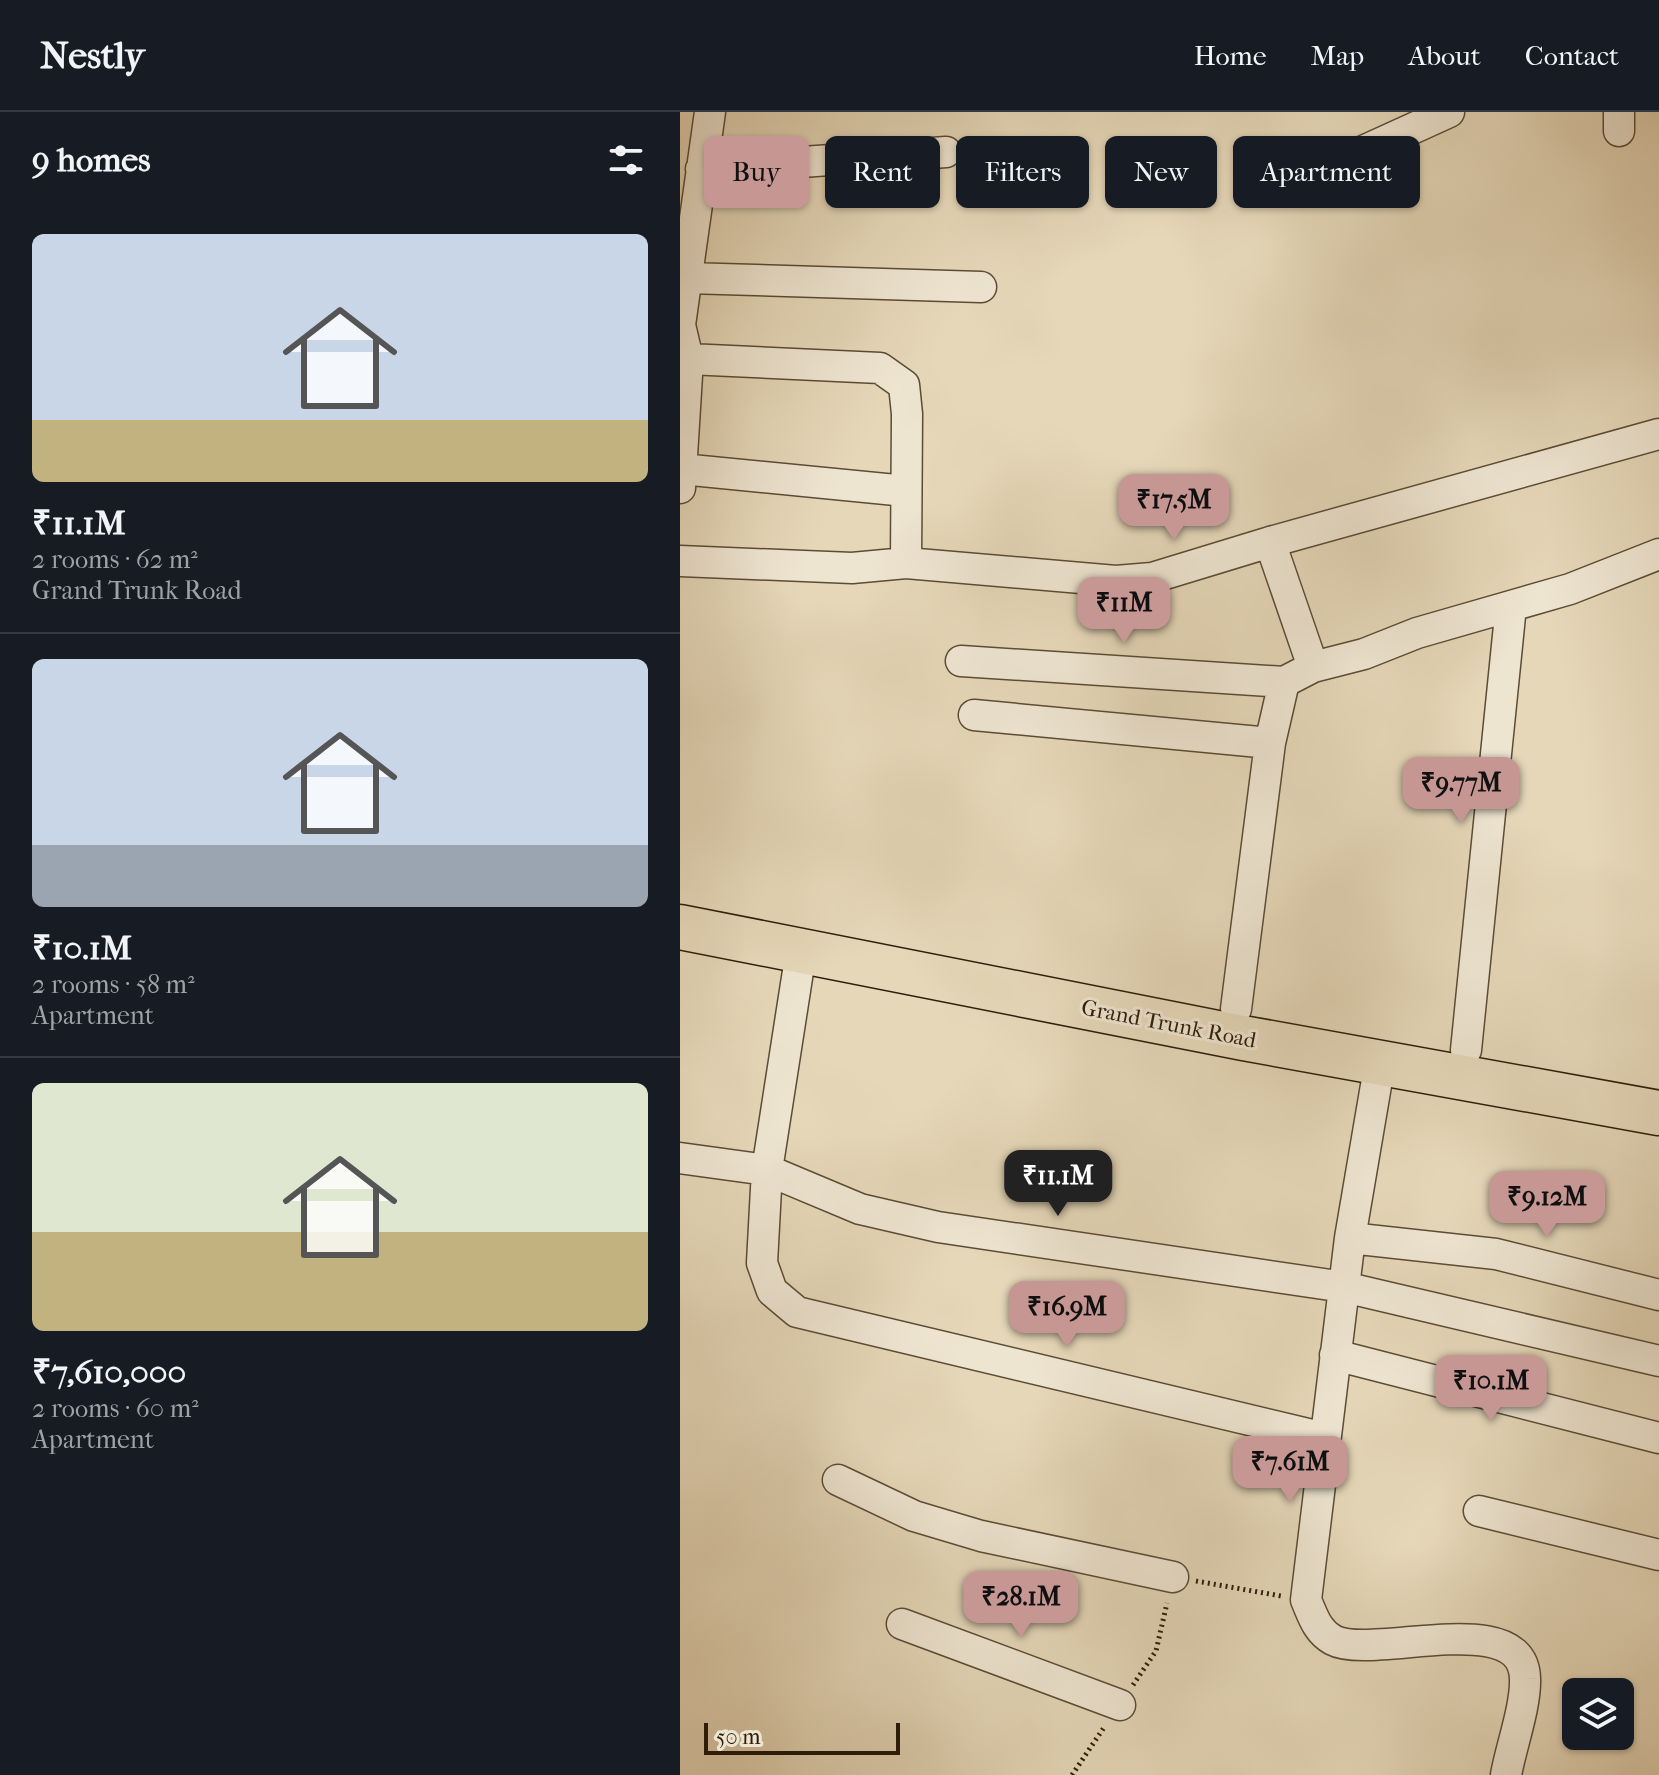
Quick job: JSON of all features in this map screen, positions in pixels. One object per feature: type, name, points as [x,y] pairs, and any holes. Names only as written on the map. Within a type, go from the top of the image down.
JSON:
[{"type":"main road","name":"Grand Trunk Road","points":[[680,904],[1659,1086]]},
{"type":"main road","name":"Grand Trunk Road","points":[[680,927],[1659,1113]]},
{"type":"street","points":[[1396,136],[1449,112]]},
{"type":"street","points":[[698,128],[701,169],[680,325],[688,359],[681,478],[906,491]]},
{"type":"street","points":[[701,169],[946,152]]},
{"type":"street","points":[[687,278],[981,287]]},
{"type":"street","points":[[688,359],[880,368],[904,385],[907,414],[906,563]]},
{"type":"street","points":[[680,561],[852,568],[906,563],[1116,581],[1152,578],[1659,434]]},
{"type":"street","points":[[1270,542],[1313,667]]},
{"type":"street","points":[[961,661],[1284,682],[1313,667],[1570,589],[1659,554]]},
{"type":"street","points":[[1466,1050],[1511,606]]},
{"type":"street","points":[[1236,1009],[1270,743],[1284,682]]},
{"type":"street","points":[[974,715],[1270,743]]},
{"type":"street","points":[[801,952],[767,1170],[762,1263],[772,1291],[797,1312],[1325,1438]]},
{"type":"street","points":[[1380,1062],[1350,1238],[1306,1600],[1318,1628],[1334,1641],[1366,1645],[1462,1638],[1490,1641],[1516,1656],[1526,1678],[1506,1775]]},
{"type":"street","points":[[680,1158],[767,1170],[860,1209],[938,1227],[1344,1287],[1659,1361]]},
{"type":"street","points":[[1350,1238],[1496,1254],[1659,1295]]},
{"type":"street","points":[[1335,1355],[1659,1438]]},
{"type":"street","points":[[838,1480],[914,1516],[981,1536],[1173,1577]]},
{"type":"street","points":[[1479,1511],[1659,1555]]},
{"type":"street","points":[[902,1624],[1120,1705]]},
{"type":"path","points":[[1072,1775],[1156,1651],[1173,1577],[1306,1600]]}]
